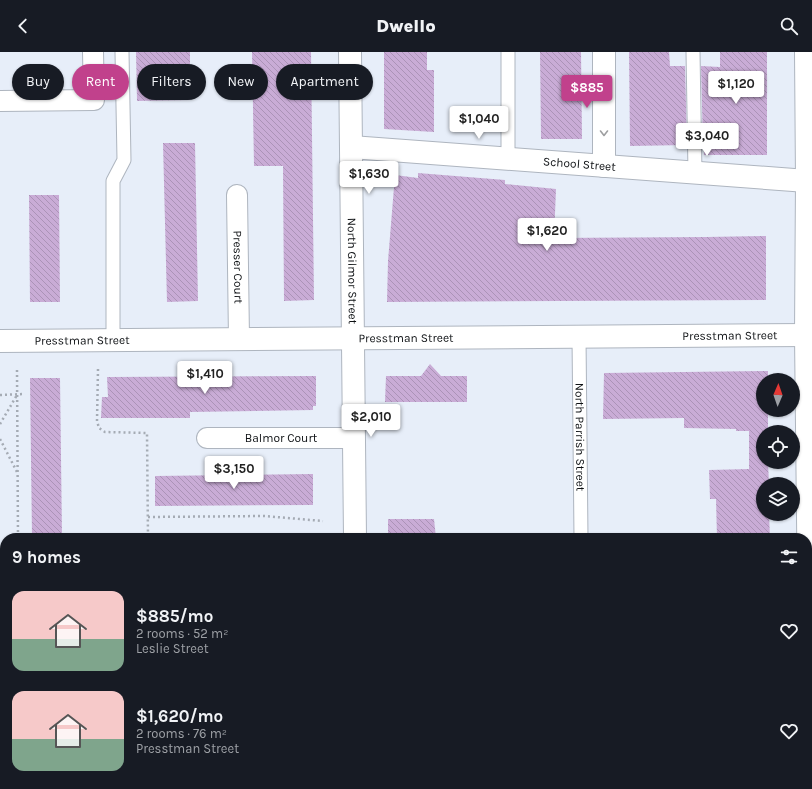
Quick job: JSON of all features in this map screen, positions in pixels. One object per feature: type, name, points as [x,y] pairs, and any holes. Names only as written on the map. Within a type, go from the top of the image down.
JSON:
[{"type":"street","points":[[0,101],[94,100],[93,52]]},
{"type":"street","name":"North Gilmor Street","points":[[350,52],[355,533]]},
{"type":"street","points":[[604,52],[604,166]]},
{"type":"street","points":[[806,52],[809,187],[808,533]]},
{"type":"street","name":"School Street","points":[[351,147],[695,173],[809,187]]},
{"type":"street","name":"Presser Court","points":[[237,195],[239,339]]},
{"type":"street","name":"Presstman Street","points":[[0,341],[809,335]]},
{"type":"street","name":"Balmor Court","points":[[207,438],[354,438]]},
{"type":"lane","points":[[113,341],[113,182],[124,160],[122,52]]},
{"type":"lane","points":[[508,52],[508,159]]},
{"type":"lane","points":[[693,52],[695,173]]},
{"type":"lane","name":"North Parrish Street","points":[[579,337],[581,533]]},
{"type":"path","points":[[98,369],[97,421],[100,428],[106,432],[147,433],[148,533]]},
{"type":"path","points":[[17,370],[18,533]]},
{"type":"path","points":[[0,424],[17,394]]},
{"type":"path","points":[[0,395],[25,394]]},
{"type":"path","points":[[0,438],[18,472]]},
{"type":"path","points":[[148,517],[264,516],[322,521]]},
{"type":"building","points":[[136,52],[190,52],[190,64],[137,64],[137,100],[190,100],[137,101]]},
{"type":"building","points":[[252,52],[311,52],[311,64],[276,64],[276,100],[312,100],[314,300],[284,301],[283,166],[254,166],[253,100],[268,100],[268,64],[252,64]]},
{"type":"building","points":[[384,52],[427,52],[427,70],[434,70],[434,132],[384,129]]},
{"type":"building","points":[[540,52],[581,52],[582,139],[541,139]]},
{"type":"building","points":[[629,52],[669,52],[670,66],[685,66],[687,145],[630,146]]},
{"type":"building","points":[[720,52],[767,52],[767,155],[704,155],[701,66],[720,67]]},
{"type":"building","points":[[163,143],[195,143],[198,301],[167,302]]},
{"type":"building","points":[[418,173],[505,180],[505,184],[556,189],[554,238],[766,236],[766,300],[387,302],[388,261],[395,175],[418,178]]},
{"type":"building","points":[[29,195],[59,195],[60,302],[30,302]]},
{"type":"building","points":[[430,364],[441,376],[467,376],[467,402],[385,402],[386,376],[421,376]]},
{"type":"building","points":[[768,371],[768,373],[756,373],[756,417],[768,417],[768,425],[756,425],[756,469],[768,469],[769,477],[756,477],[756,521],[769,521],[770,533],[717,533],[716,499],[710,499],[709,470],[749,469],[749,431],[736,431],[736,429],[684,428],[684,418],[603,419],[604,373]]},
{"type":"building","points":[[316,376],[316,406],[313,406],[313,410],[190,412],[190,418],[101,418],[102,397],[108,397],[107,377]]},
{"type":"building","points":[[30,378],[60,378],[62,533],[32,533]]},
{"type":"building","points":[[313,474],[313,505],[155,506],[155,476]]},
{"type":"building","points":[[388,519],[434,519],[435,533],[388,533]]}]
